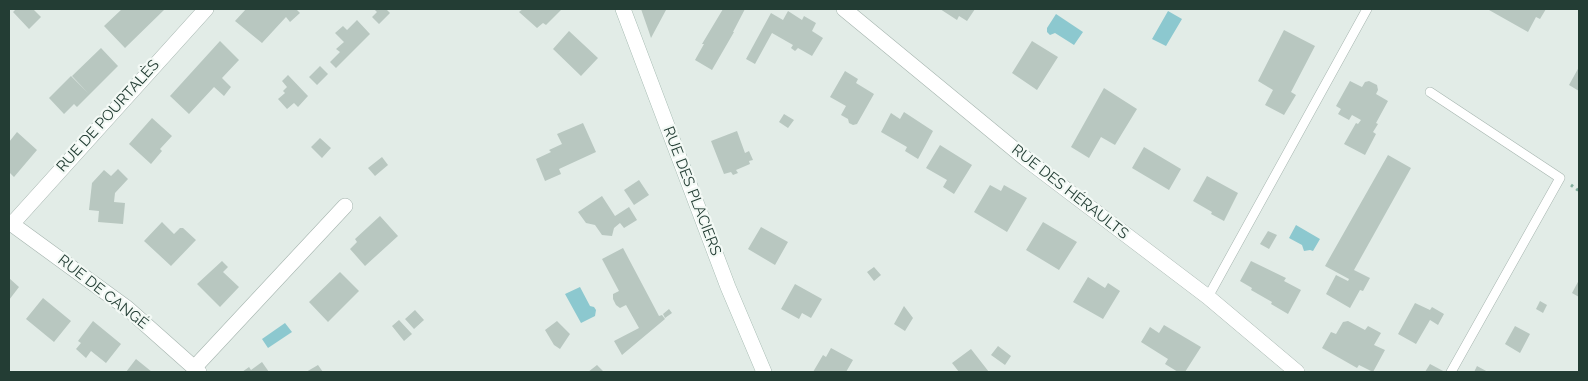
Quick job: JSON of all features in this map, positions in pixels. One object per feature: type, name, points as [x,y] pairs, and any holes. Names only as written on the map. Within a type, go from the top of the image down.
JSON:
[{"type":"street","name":"RUE DE POURTALÈS","points":[[10,223],[206,9]]},
{"type":"street","name":"RUE DES PLACIERS","points":[[623,9],[728,287],[764,372]]},
{"type":"street","name":"RUE DES HÉRAULTS","points":[[844,9],[1026,159],[1208,297],[1297,372]]},
{"type":"street","name":"RUE DE CANGÉ","points":[[10,223],[127,308],[197,370],[345,206]]},
{"type":"lane","points":[[1208,297],[1367,9]]},
{"type":"lane","points":[[1430,92],[1560,178],[1451,372]]},
{"type":"water","points":[[1168,11],[1182,19],[1166,46],[1152,39]]},
{"type":"water","points":[[1056,14],[1083,32],[1074,45],[1055,33],[1050,35],[1047,32],[1047,28]]},
{"type":"water","points":[[1296,225],[1320,239],[1313,251],[1304,251],[1302,245],[1289,238]]},
{"type":"water","points":[[580,287],[590,306],[596,310],[595,316],[581,323],[565,294]]},
{"type":"water","points":[[285,323],[292,332],[268,348],[262,339]]},
{"type":"building","points":[[16,9],[33,9],[41,17],[29,29],[13,12]]},
{"type":"building","points":[[122,9],[165,9],[125,48],[104,26]]},
{"type":"building","points":[[246,9],[296,9],[300,13],[290,22],[286,17],[262,43],[235,21]]},
{"type":"building","points":[[374,9],[386,9],[390,13],[379,24],[372,17],[377,12]]},
{"type":"building","points":[[523,9],[562,9],[546,25],[543,23],[537,28],[519,12]]},
{"type":"building","points":[[641,9],[666,10],[651,38],[649,32]]},
{"type":"building","points":[[723,9],[745,9],[712,70],[695,60],[704,44],[702,44]]},
{"type":"building","points":[[940,9],[975,9],[967,21],[959,16],[957,20]]},
{"type":"building","points":[[1490,9],[1546,9],[1540,19],[1536,17],[1528,32]]},
{"type":"building","points":[[788,11],[802,20],[804,16],[816,23],[812,31],[823,38],[812,56],[798,48],[795,51],[791,48],[793,45],[772,33],[755,64],[746,59],[771,13],[783,20]]},
{"type":"building","points":[[357,20],[370,34],[336,68],[330,62],[340,52],[336,49],[344,42],[335,33],[343,26],[347,30]]},
{"type":"building","points":[[1284,30],[1315,46],[1291,92],[1296,95],[1284,115],[1265,105],[1273,90],[1258,81]]},
{"type":"building","points":[[569,31],[598,58],[581,76],[553,49]]},
{"type":"building","points":[[220,41],[239,60],[222,78],[231,87],[224,96],[214,87],[189,114],[170,96]]},
{"type":"building","points":[[1032,41],[1058,57],[1037,90],[1012,73]]},
{"type":"building","points":[[101,48],[118,66],[77,107],[74,104],[64,114],[49,98],[71,76],[88,93],[72,76]]},
{"type":"building","points":[[320,66],[328,74],[317,85],[309,77]]},
{"type":"building","points":[[1579,67],[1579,91],[1569,85]]},
{"type":"building","points":[[845,71],[858,79],[856,83],[874,94],[857,124],[853,125],[841,115],[846,106],[830,97]]},
{"type":"building","points":[[288,75],[308,96],[298,107],[294,103],[287,109],[278,99],[285,93],[283,91],[287,87],[282,81]]},
{"type":"building","points":[[1350,81],[1362,87],[1365,82],[1369,81],[1377,85],[1378,90],[1376,94],[1388,101],[1376,123],[1378,124],[1373,132],[1376,134],[1365,155],[1344,144],[1356,123],[1358,124],[1361,120],[1352,115],[1349,120],[1338,114],[1341,109],[1336,106]]},
{"type":"building","points":[[1104,88],[1137,109],[1115,145],[1101,137],[1089,158],[1071,147]]},
{"type":"building","points":[[904,112],[933,131],[918,159],[905,151],[907,147],[881,132],[891,113],[900,119]]},
{"type":"building","points":[[784,114],[794,120],[788,128],[779,122]]},
{"type":"building","points":[[152,118],[172,136],[160,149],[162,151],[151,164],[129,144]]},
{"type":"building","points":[[583,123],[596,152],[559,169],[561,174],[545,181],[536,159],[562,144],[557,134]]},
{"type":"building","points":[[737,131],[745,153],[749,151],[753,160],[749,161],[750,164],[736,170],[738,173],[733,175],[731,172],[724,174],[711,141]]},
{"type":"building","points":[[17,132],[37,150],[14,177],[9,172],[9,142]]},
{"type":"building","points":[[320,138],[331,148],[322,158],[311,147]]},
{"type":"building","points":[[940,145],[972,165],[954,194],[943,187],[947,180],[926,168]]},
{"type":"building","points":[[1144,147],[1181,169],[1169,190],[1132,168]]},
{"type":"building","points":[[1388,155],[1411,168],[1354,270],[1370,278],[1363,291],[1360,290],[1350,308],[1326,294],[1336,275],[1348,281],[1349,279],[1325,266]]},
{"type":"building","points":[[382,157],[388,165],[375,176],[368,168]]},
{"type":"building","points":[[118,169],[128,179],[115,193],[114,202],[125,203],[123,224],[98,222],[99,211],[89,210],[92,183],[104,170],[111,176]]},
{"type":"building","points":[[1207,176],[1238,193],[1224,221],[1193,201]]},
{"type":"building","points":[[639,180],[649,195],[634,205],[624,190]]},
{"type":"building","points":[[990,185],[1001,191],[1004,185],[1027,198],[1007,232],[974,212]]},
{"type":"building","points":[[602,196],[615,216],[629,207],[637,220],[624,228],[620,223],[614,228],[612,236],[602,235],[595,225],[586,223],[578,212]]},
{"type":"building","points":[[380,216],[398,236],[365,266],[350,249],[357,242],[355,239]]},
{"type":"building","points":[[162,222],[174,234],[180,228],[183,228],[196,240],[171,266],[144,241]]},
{"type":"building","points":[[1043,222],[1077,242],[1059,270],[1026,250]]},
{"type":"building","points":[[761,227],[788,242],[775,265],[748,249]]},
{"type":"building","points":[[1268,231],[1277,235],[1269,249],[1260,244]]},
{"type":"building","points":[[623,248],[659,316],[662,315],[665,319],[622,355],[614,341],[639,328],[626,305],[620,308],[616,305],[613,294],[619,291],[602,259]]},
{"type":"building","points":[[222,261],[228,267],[223,272],[239,287],[220,307],[197,284]]},
{"type":"building","points":[[1251,261],[1286,278],[1284,281],[1301,290],[1288,314],[1240,281]]},
{"type":"building","points":[[874,267],[881,275],[874,281],[867,272]]},
{"type":"building","points":[[340,272],[359,291],[328,322],[309,302]]},
{"type":"building","points":[[1088,277],[1105,288],[1108,283],[1120,291],[1103,319],[1073,302]]},
{"type":"building","points":[[9,278],[19,287],[9,300]]},
{"type":"building","points":[[1579,280],[1579,297],[1572,293]]},
{"type":"building","points":[[795,284],[822,299],[811,318],[802,313],[799,319],[781,309]]},
{"type":"building","points":[[43,298],[71,321],[54,342],[26,319]]},
{"type":"building","points":[[1540,301],[1547,305],[1543,313],[1536,309]]},
{"type":"building","points":[[1415,303],[1430,310],[1432,307],[1444,314],[1438,325],[1430,320],[1416,344],[1398,334]]},
{"type":"building","points":[[904,306],[913,318],[905,331],[894,324]]},
{"type":"building","points":[[669,309],[672,313],[665,318],[663,314]]},
{"type":"building","points":[[415,310],[424,320],[414,329],[405,319]]},
{"type":"building","points":[[399,320],[412,334],[404,341],[392,326]]},
{"type":"building","points":[[93,321],[121,344],[106,363],[91,351],[86,358],[76,349],[81,343],[78,341]]},
{"type":"building","points":[[557,321],[570,334],[560,349],[554,345],[545,330]]},
{"type":"building","points":[[1348,321],[1365,330],[1368,326],[1381,333],[1374,345],[1385,350],[1373,372],[1359,365],[1357,368],[1322,348],[1331,332],[1336,334],[1343,322]]},
{"type":"building","points":[[1164,325],[1201,347],[1185,372],[1178,372],[1165,364],[1168,359],[1141,342],[1150,327],[1159,333]]},
{"type":"building","points":[[1515,326],[1530,334],[1520,353],[1505,344]]},
{"type":"building","points":[[998,346],[1011,356],[1005,365],[991,355]]},
{"type":"building","points":[[831,348],[853,360],[846,372],[813,372],[823,355],[826,357]]},
{"type":"building","points":[[971,349],[989,372],[959,372],[952,363]]},
{"type":"building","points":[[136,359],[152,372],[126,372]]},
{"type":"building","points":[[262,362],[269,372],[242,372],[249,367],[251,370]]},
{"type":"building","points":[[1430,364],[1445,372],[1425,372]]},
{"type":"building","points":[[318,365],[323,372],[306,372]]},
{"type":"building","points":[[597,365],[602,372],[588,372]]},
{"type":"building","points":[[1477,366],[1488,372],[1474,372]]}]
